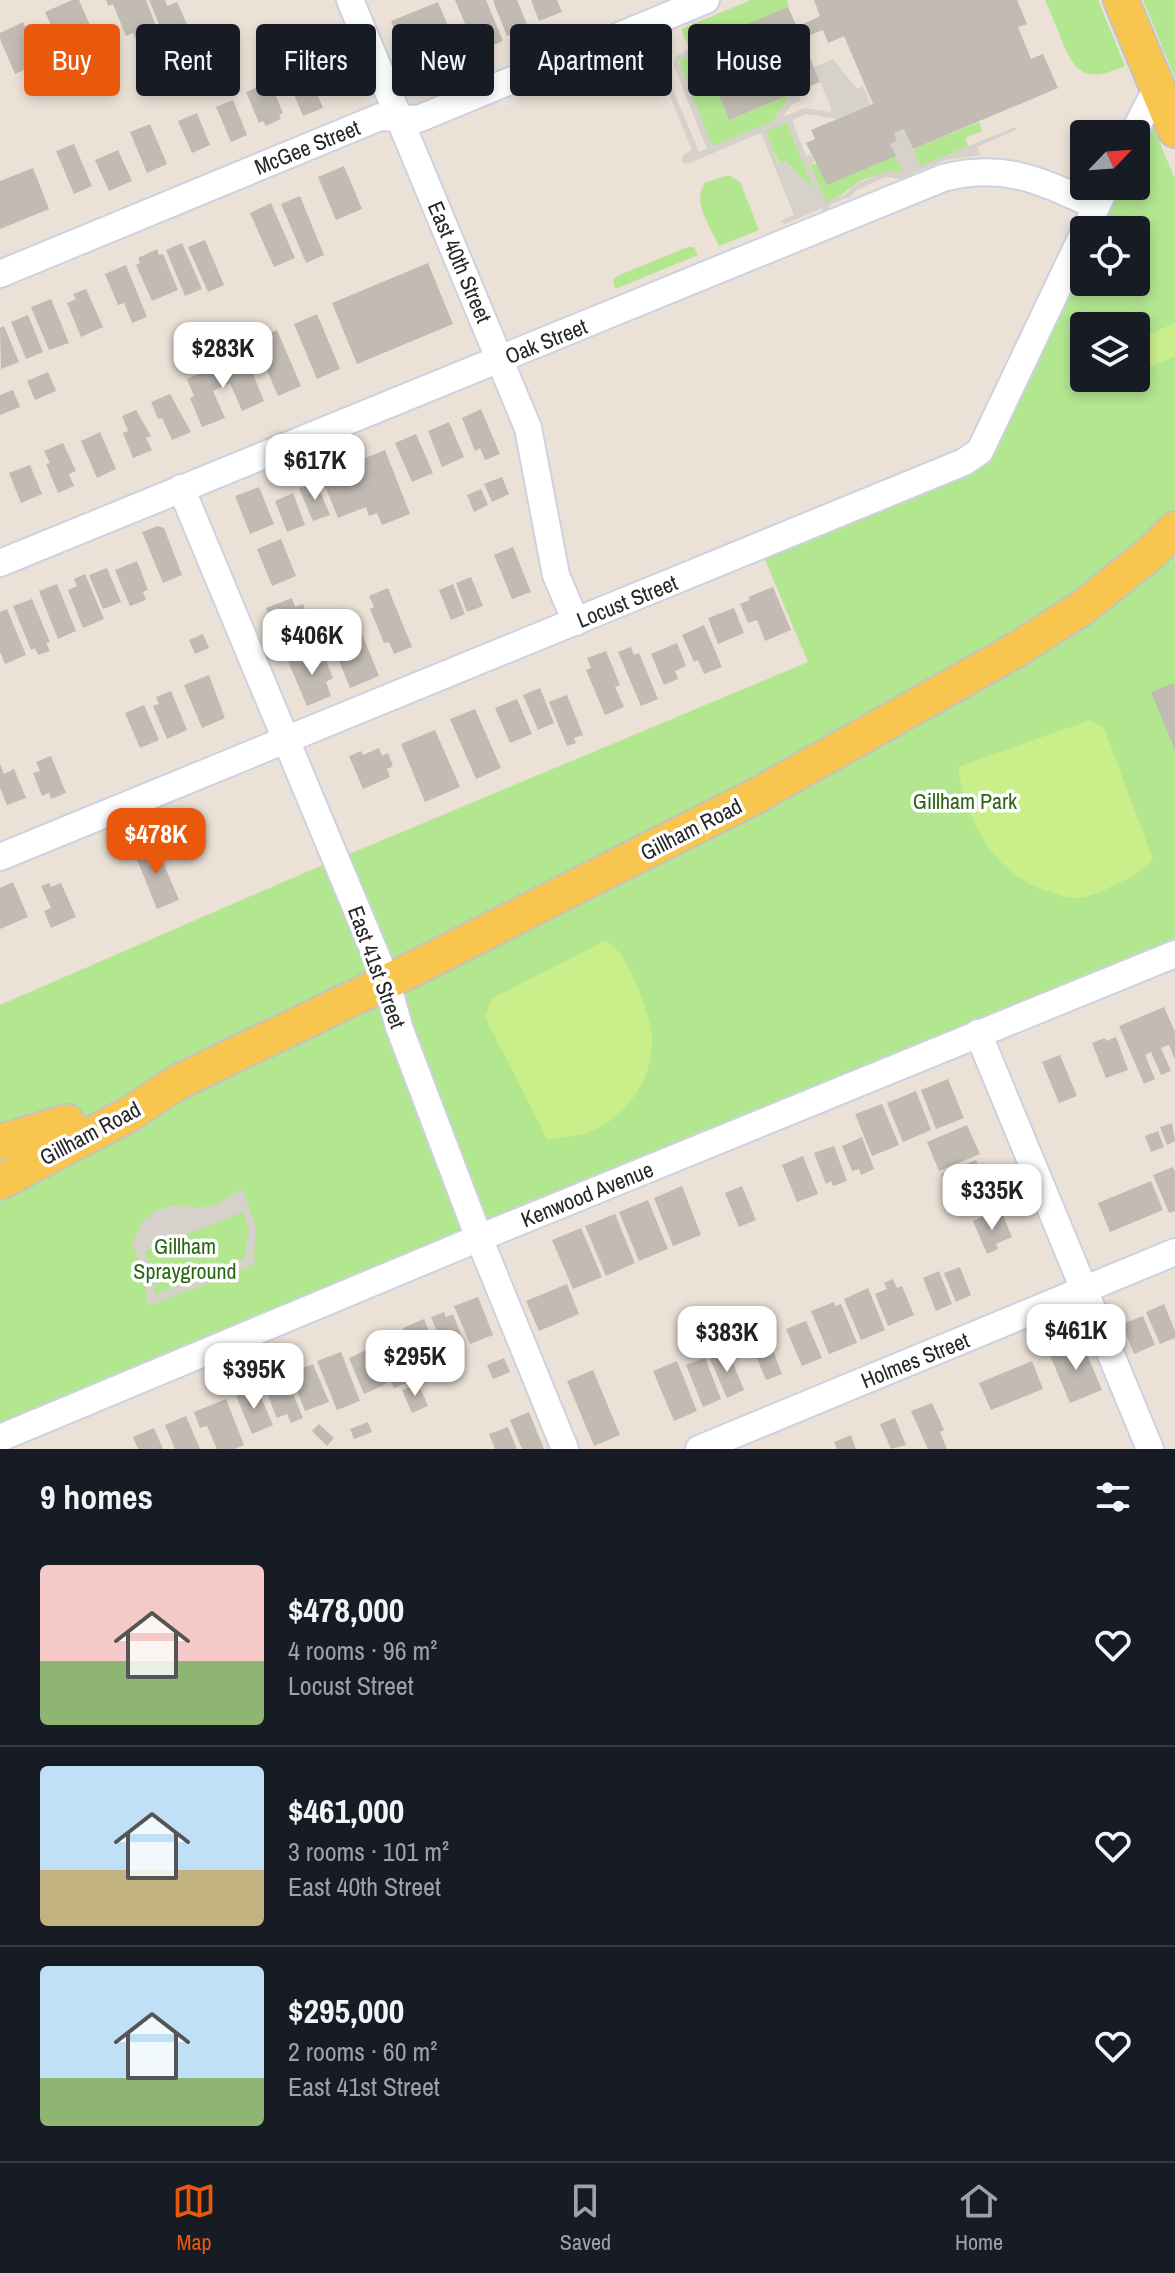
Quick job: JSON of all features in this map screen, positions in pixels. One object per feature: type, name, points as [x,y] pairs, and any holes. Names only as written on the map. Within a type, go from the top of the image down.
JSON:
[{"type":"main road","points":[[1121,0],[1175,130]]},
{"type":"main road","name":"Gillham Road","points":[[4,1172],[67,1122],[178,1082],[387,982],[754,797],[1016,650],[1082,608],[1167,545]]},
{"type":"main road","name":"Gillham Road","points":[[4,1172],[128,1115],[178,1082]]},
{"type":"main road","points":[[0,1142],[67,1122]]},
{"type":"street","name":"East 40th Street","points":[[350,0],[528,428],[556,575],[576,622]]},
{"type":"street","name":"McGee Street","points":[[0,274],[380,117],[418,119],[706,0]]},
{"type":"street","points":[[1140,120],[1157,88]]},
{"type":"street","name":"Oak Street","points":[[0,563],[925,185],[959,174],[987,171],[1024,176],[1070,189]]},
{"type":"street","name":"Locust Street","points":[[0,857],[964,462],[980,451],[1099,200]]},
{"type":"street","name":"East 41st Street","points":[[181,488],[387,982],[399,1027],[479,1238],[565,1449]]},
{"type":"street","name":"Kenwood Avenue","points":[[0,1438],[479,1238],[1175,954]]},
{"type":"street","points":[[978,1033],[1150,1449]]},
{"type":"street","name":"Holmes Street","points":[[699,1449],[1175,1252]]},
{"type":"green space","points":[[751,0],[786,0],[789,7],[750,24],[693,24]]},
{"type":"green space","points":[[1045,0],[1098,0],[1125,66],[1102,74],[1086,73],[1079,69],[1068,53]]},
{"type":"green space","points":[[1143,0],[1175,0],[1175,78]]},
{"type":"green space","points":[[688,26],[688,45],[681,29]]},
{"type":"green space","points":[[688,56],[688,87],[679,65],[681,59]]},
{"type":"green space","points":[[691,96],[719,96],[729,120],[787,96],[772,122],[712,147]]},
{"type":"green space","points":[[787,122],[815,191],[785,161],[779,163],[765,131]]},
{"type":"green space","points":[[979,122],[982,131],[965,138],[968,146],[920,167],[913,149]]},
{"type":"green space","name":"Gillham Park","points":[[1152,125],[1175,179],[1175,943],[0,1425],[0,1005],[304,873],[808,662],[763,555],[974,469],[1070,287],[1070,296],[1150,296],[1150,216],[1105,216],[1112,200],[1150,200]]},
{"type":"green space","points":[[896,156],[902,171],[864,179],[826,203],[810,164]]},
{"type":"green space","points":[[728,175],[740,182],[759,230],[719,246],[701,206],[701,190],[705,183]]},
{"type":"green space","points":[[694,247],[698,255],[615,289],[613,280],[617,276]]},
{"type":"green space","points":[[1175,323],[1175,356],[1150,367],[1150,334]]},
{"type":"green space","points":[[1090,720],[1104,728],[1153,859],[1134,875],[1104,890],[1086,897],[1071,898],[1033,886],[1000,861],[987,845],[968,808],[958,767]]},
{"type":"green space","points":[[605,941],[617,950],[626,963],[645,1009],[652,1039],[648,1068],[643,1082],[626,1107],[603,1126],[579,1135],[547,1139],[485,1017],[491,999]]},
{"type":"shaded area","points":[[688,49],[688,56],[679,63],[688,85],[688,96],[693,96],[713,146],[772,122],[787,96],[799,96],[801,101],[791,105],[783,117],[805,108],[830,112],[814,67],[833,59],[857,89],[863,86],[871,105],[836,119],[806,114],[792,120],[806,156],[811,155],[814,162],[810,164],[826,202],[845,195],[853,186],[884,172],[902,171],[890,144],[897,141],[894,133],[904,129],[920,166],[1015,127],[1016,130],[977,147],[980,155],[945,160],[900,179],[885,177],[855,191],[849,199],[828,206],[829,210],[824,213],[822,208],[785,224],[781,221],[794,215],[761,133],[687,164],[682,162],[683,155],[692,150],[670,96],[672,87],[699,152],[707,149],[674,66],[675,57]],"holes":[[[787,123],[814,189],[784,161],[778,163],[766,131]]]},
{"type":"shaded area","points":[[242,1188],[256,1227],[255,1264],[147,1304],[146,1282],[132,1242],[144,1220],[157,1210],[170,1206],[217,1204]],"holes":[[[243,1212],[249,1229],[244,1259],[154,1295],[155,1279],[145,1251]]]},
{"type":"building","points":[[79,0],[89,24],[50,24],[45,12]]},
{"type":"building","points":[[106,0],[146,0],[155,24],[136,24],[136,40],[133,33],[126,36],[113,4],[108,6]]},
{"type":"building","points":[[149,0],[165,0],[167,6],[177,2],[187,24],[159,24]]},
{"type":"building","points":[[455,0],[486,0],[503,41],[494,45],[494,24],[465,24]]},
{"type":"building","points":[[517,0],[527,24],[510,24],[510,35],[507,36],[493,1]]},
{"type":"building","points":[[531,0],[557,0],[562,12],[539,21]]},
{"type":"building","points":[[814,0],[1017,0],[1027,24],[1018,27],[1031,59],[1043,54],[1058,88],[913,149],[904,129],[894,133],[897,141],[890,144],[896,156],[827,185],[806,143],[815,139],[811,130],[873,104],[844,36],[828,43],[823,30],[810,35],[810,24],[803,24],[820,16]]},
{"type":"building","points":[[438,2],[447,24],[392,24],[391,21]]},
{"type":"building","points":[[788,7],[796,24],[748,24]]},
{"type":"building","points":[[23,22],[24,70],[15,74],[0,33]]},
{"type":"building","points":[[810,58],[820,82],[810,86]]},
{"type":"building","points":[[256,88],[256,96],[276,96],[283,113],[279,115],[281,119],[266,126],[263,121],[259,123],[246,92]]},
{"type":"building","points":[[295,96],[318,96],[323,108],[303,116]]},
{"type":"building","points":[[719,96],[786,96],[729,120]]},
{"type":"building","points":[[233,100],[247,135],[231,142],[216,107]]},
{"type":"building","points":[[197,113],[210,145],[192,153],[178,121]]},
{"type":"building","points":[[150,124],[167,164],[147,173],[130,132]]},
{"type":"building","points":[[74,144],[92,186],[74,194],[56,151]]},
{"type":"building","points":[[118,150],[132,181],[109,191],[95,160]]},
{"type":"building","points":[[344,166],[362,209],[336,220],[318,177]]},
{"type":"building","points":[[33,168],[49,209],[0,229],[0,181]]},
{"type":"building","points":[[300,196],[324,255],[306,263],[281,204]]},
{"type":"building","points":[[271,203],[295,258],[274,267],[250,213]]},
{"type":"building","points":[[205,240],[224,285],[208,292],[188,247]]},
{"type":"building","points":[[182,243],[202,289],[185,296],[166,250]]},
{"type":"building","points":[[157,249],[159,255],[163,254],[178,290],[152,301],[136,265],[140,263],[138,258]]},
{"type":"building","points":[[428,263],[453,324],[357,364],[332,303]]},
{"type":"building","points":[[126,265],[147,317],[132,323],[124,303],[118,305],[105,274]]},
{"type":"building","points":[[86,289],[103,327],[81,337],[67,303],[76,299],[73,294]]},
{"type":"building","points":[[51,299],[69,343],[49,350],[31,307]]},
{"type":"building","points":[[317,314],[340,369],[317,379],[294,324]]},
{"type":"building","points":[[28,315],[43,352],[26,359],[11,322]]},
{"type":"building","points":[[4,326],[19,362],[1,369],[0,328]]},
{"type":"building","points":[[277,330],[301,386],[278,396],[254,340]]},
{"type":"building","points":[[240,356],[248,374],[252,372],[264,401],[242,411],[230,383],[213,391],[225,418],[202,427],[190,398],[194,396],[187,379]]},
{"type":"building","points":[[48,372],[56,391],[35,400],[27,381]]},
{"type":"building","points":[[13,390],[20,407],[0,415],[0,395]]},
{"type":"building","points":[[170,394],[191,432],[172,440],[151,402]]},
{"type":"building","points":[[481,409],[500,454],[485,460],[480,448],[475,451],[462,418]]},
{"type":"building","points":[[136,410],[151,436],[146,438],[152,450],[133,458],[123,433],[128,431],[122,416]]},
{"type":"building","points":[[449,422],[464,457],[442,467],[428,431]]},
{"type":"building","points":[[100,432],[116,469],[97,478],[81,441]]},
{"type":"building","points":[[416,434],[433,473],[412,482],[395,443]]},
{"type":"building","points":[[63,443],[76,471],[69,474],[74,486],[58,493],[44,451]]},
{"type":"building","points":[[385,450],[410,514],[382,525],[377,513],[369,516],[366,507],[338,518],[321,476]]},
{"type":"building","points":[[30,465],[42,494],[21,503],[9,473]]},
{"type":"building","points":[[502,477],[509,494],[492,502],[484,484]]},
{"type":"building","points":[[316,482],[330,515],[313,521],[299,489]]},
{"type":"building","points":[[259,487],[274,524],[250,534],[235,496]]},
{"type":"building","points":[[481,489],[488,505],[474,512],[467,495]]},
{"type":"building","points":[[293,493],[305,525],[287,532],[275,501]]},
{"type":"building","points":[[158,526],[164,528],[182,575],[163,583],[142,532]]},
{"type":"building","points":[[281,539],[296,576],[272,586],[257,549]]},
{"type":"building","points":[[513,547],[531,592],[512,599],[494,555]]},
{"type":"building","points":[[137,561],[148,590],[143,592],[146,600],[130,606],[115,570]]},
{"type":"building","points":[[107,568],[121,602],[103,609],[89,575]]},
{"type":"building","points":[[85,574],[104,619],[83,628],[68,590],[77,586],[74,579]]},
{"type":"building","points":[[471,577],[483,606],[467,612],[456,583]]},
{"type":"building","points":[[57,584],[76,631],[58,639],[39,591]]},
{"type":"building","points":[[453,584],[465,614],[451,620],[439,590]]},
{"type":"building","points":[[773,587],[791,630],[765,641],[757,620],[748,623],[740,604],[750,600],[748,597]]},
{"type":"building","points":[[388,588],[412,647],[394,654],[389,642],[384,643],[370,609],[374,607],[369,596]]},
{"type":"building","points":[[292,598],[295,607],[303,604],[314,630],[307,632],[311,642],[284,653],[266,608]]},
{"type":"building","points":[[32,599],[50,642],[46,643],[50,651],[38,655],[35,648],[31,650],[13,606]]},
{"type":"building","points":[[734,608],[744,633],[718,644],[708,618]]},
{"type":"building","points":[[7,609],[26,655],[5,664],[0,652],[0,612]]},
{"type":"building","points":[[704,625],[722,667],[704,674],[698,660],[694,662],[682,635]]},
{"type":"building","points":[[203,634],[209,648],[195,654],[189,640]]},
{"type":"building","points":[[362,634],[379,676],[350,688],[333,646]]},
{"type":"building","points":[[677,643],[686,666],[675,671],[678,679],[664,685],[651,654]]},
{"type":"building","points":[[631,647],[634,655],[639,653],[658,699],[641,706],[618,652]]},
{"type":"building","points":[[314,650],[320,663],[326,660],[333,678],[326,682],[331,696],[307,706],[288,661]]},
{"type":"building","points":[[606,651],[620,685],[615,687],[624,707],[605,715],[586,670],[591,668],[587,658]]},
{"type":"building","points":[[209,675],[225,718],[202,728],[184,685]]},
{"type":"building","points":[[1173,683],[1175,689],[1175,750],[1151,692]]},
{"type":"building","points":[[540,688],[554,723],[538,730],[523,695]]},
{"type":"building","points":[[171,691],[187,730],[167,739],[153,706],[159,704],[156,697]]},
{"type":"building","points":[[567,695],[583,735],[574,738],[576,743],[567,746],[549,702]]},
{"type":"building","points":[[517,699],[532,734],[510,743],[495,708]]},
{"type":"building","points":[[144,705],[159,740],[140,748],[125,713]]},
{"type":"building","points":[[475,709],[501,768],[476,779],[450,719]]},
{"type":"building","points":[[435,730],[460,787],[425,802],[401,744]]},
{"type":"building","points":[[379,748],[382,756],[388,753],[393,766],[387,769],[390,777],[363,789],[349,756],[361,751],[363,755]]},
{"type":"building","points":[[51,756],[66,793],[51,799],[49,793],[42,796],[33,773],[40,771],[36,762]]},
{"type":"building","points":[[0,764],[4,774],[14,769],[26,798],[7,805],[0,788]]},
{"type":"building","points":[[155,843],[179,900],[157,909],[134,852]]},
{"type":"building","points":[[13,882],[28,917],[0,929],[0,888]]},
{"type":"building","points":[[49,883],[51,887],[61,883],[76,917],[51,928],[44,911],[51,908],[41,886]]},
{"type":"building","points":[[1164,1007],[1175,1032],[1175,1060],[1169,1045],[1161,1048],[1171,1071],[1161,1075],[1151,1052],[1145,1055],[1155,1079],[1144,1084],[1119,1026]]},
{"type":"building","points":[[1116,1037],[1128,1070],[1106,1078],[1092,1043]]},
{"type":"building","points":[[1060,1055],[1077,1096],[1059,1103],[1042,1062]]},
{"type":"building","points":[[948,1079],[964,1118],[936,1129],[921,1090]]},
{"type":"building","points":[[916,1091],[931,1130],[903,1142],[887,1103]]},
{"type":"building","points":[[882,1104],[899,1145],[872,1156],[855,1114]]},
{"type":"building","points":[[1172,1123],[1175,1141],[1167,1145],[1160,1127]]},
{"type":"building","points":[[967,1125],[980,1154],[939,1171],[927,1142]]},
{"type":"building","points":[[1158,1131],[1164,1147],[1151,1152],[1145,1136]]},
{"type":"building","points":[[862,1137],[874,1169],[861,1175],[859,1169],[852,1171],[842,1146]]},
{"type":"building","points":[[834,1146],[847,1181],[833,1186],[831,1181],[826,1184],[814,1153]]},
{"type":"building","points":[[803,1156],[818,1194],[797,1202],[782,1165]]},
{"type":"building","points":[[976,1160],[978,1165],[983,1163],[988,1176],[949,1192],[941,1174]]},
{"type":"building","points":[[1173,1167],[1175,1211],[1169,1213],[1153,1175]]},
{"type":"building","points":[[1151,1181],[1163,1210],[1110,1232],[1098,1203]]},
{"type":"building","points":[[682,1186],[701,1235],[673,1246],[654,1198]]},
{"type":"building","points":[[742,1186],[756,1220],[739,1227],[725,1193]]},
{"type":"building","points":[[648,1200],[668,1249],[639,1261],[619,1212]]},
{"type":"building","points":[[615,1214],[635,1263],[606,1276],[585,1226]]},
{"type":"building","points":[[1003,1215],[1012,1237],[996,1244],[998,1249],[987,1254],[973,1221],[984,1216],[987,1222]]},
{"type":"building","points":[[581,1228],[602,1277],[573,1289],[552,1240]]},
{"type":"building","points":[[960,1267],[971,1295],[956,1302],[944,1273]]},
{"type":"building","points":[[939,1271],[952,1304],[936,1311],[923,1278]]},
{"type":"building","points":[[893,1279],[897,1288],[902,1286],[914,1315],[888,1326],[875,1294],[887,1289],[884,1283]]},
{"type":"building","points":[[567,1284],[579,1314],[539,1331],[526,1301]]},
{"type":"building","points":[[868,1288],[885,1330],[861,1340],[844,1299]]},
{"type":"building","points":[[478,1297],[493,1335],[470,1344],[454,1306]]},
{"type":"building","points":[[834,1302],[835,1306],[841,1304],[857,1343],[829,1354],[811,1311]]},
{"type":"building","points":[[1164,1304],[1175,1338],[1160,1344],[1146,1312]]},
{"type":"building","points":[[444,1312],[446,1317],[453,1314],[465,1345],[445,1353],[431,1317]]},
{"type":"building","points":[[1143,1316],[1155,1345],[1134,1354],[1122,1324]]},
{"type":"building","points":[[424,1319],[445,1371],[424,1380],[403,1328]]},
{"type":"building","points":[[806,1321],[822,1358],[802,1366],[786,1329]]},
{"type":"building","points":[[398,1335],[416,1379],[394,1388],[376,1344]]},
{"type":"building","points":[[768,1337],[782,1374],[766,1380],[751,1344]]},
{"type":"building","points":[[1081,1340],[1102,1390],[1070,1403],[1049,1353]]},
{"type":"building","points":[[371,1348],[386,1384],[364,1394],[349,1358]]},
{"type":"building","points":[[728,1351],[744,1390],[727,1398],[710,1359]]},
{"type":"building","points":[[341,1352],[360,1401],[337,1410],[317,1361]]},
{"type":"building","points":[[504,1358],[510,1372],[493,1379],[487,1365]]},
{"type":"building","points":[[705,1358],[721,1399],[703,1407],[686,1365]]},
{"type":"building","points":[[677,1361],[697,1411],[674,1421],[653,1371]]},
{"type":"building","points":[[1032,1361],[1043,1389],[991,1410],[979,1383]]},
{"type":"building","points":[[313,1364],[329,1402],[305,1411],[290,1373]]},
{"type":"building","points":[[593,1370],[620,1435],[594,1446],[567,1381]]},
{"type":"building","points":[[285,1375],[303,1418],[291,1423],[287,1414],[277,1418],[263,1384]]},
{"type":"building","points":[[418,1383],[428,1406],[412,1413],[402,1390]]},
{"type":"building","points":[[257,1388],[273,1425],[252,1434],[236,1396]]},
{"type":"building","points":[[226,1399],[244,1445],[235,1449],[217,1449],[207,1426],[200,1428],[194,1412]]},
{"type":"building","points":[[932,1403],[944,1430],[940,1432],[947,1449],[928,1449],[911,1411]]},
{"type":"building","points":[[529,1412],[544,1449],[522,1449],[510,1420]]},
{"type":"building","points":[[186,1416],[200,1449],[175,1449],[165,1425]]},
{"type":"building","points":[[895,1418],[906,1445],[891,1449],[880,1424]]},
{"type":"building","points":[[368,1422],[372,1432],[354,1439],[350,1429]]},
{"type":"building","points":[[319,1424],[334,1438],[327,1446],[312,1431]]},
{"type":"building","points":[[508,1427],[517,1449],[495,1449],[489,1434]]},
{"type":"building","points":[[154,1428],[163,1449],[138,1449],[133,1437]]},
{"type":"building","points":[[851,1435],[856,1449],[837,1449],[834,1442]]},
{"type":"park label","name":"Gillham Sprayground","points":[[185,1258]]}]
